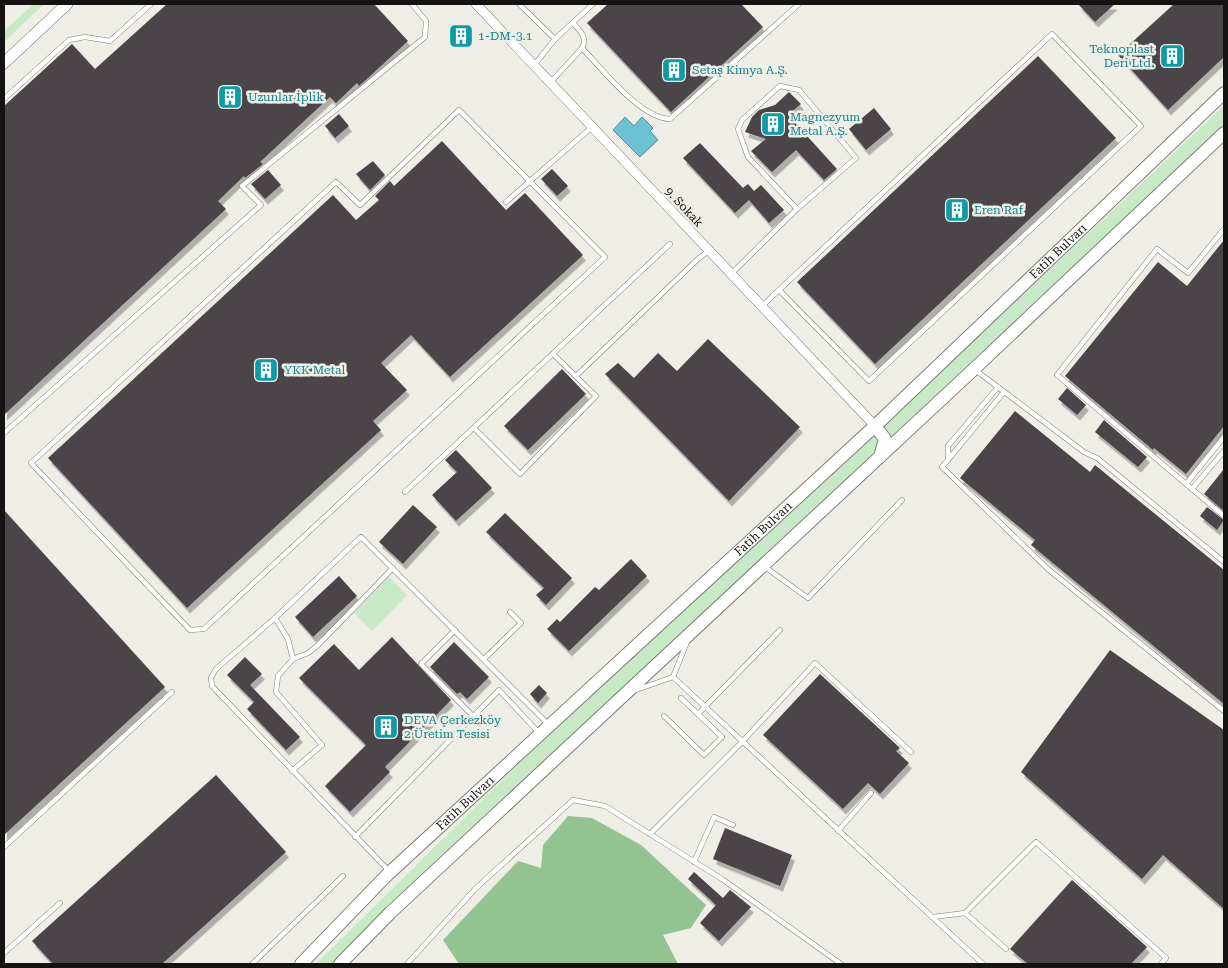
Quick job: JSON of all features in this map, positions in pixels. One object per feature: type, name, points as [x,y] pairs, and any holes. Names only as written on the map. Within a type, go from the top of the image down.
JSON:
[{"type":"main road","name":"Fatih Bulvarı","points":[[300,964],[390,872],[875,426],[1224,93]]},
{"type":"main road","points":[[340,964],[390,913],[764,566],[1224,133]]},
{"type":"main road","points":[[875,426],[885,439],[880,457]]},
{"type":"street","points":[[4,63],[66,4]]},
{"type":"street","name":"9. Sokak","points":[[476,4],[535,64],[550,83],[875,426]]},
{"type":"lane","points":[[4,99],[69,40],[85,37],[110,41],[151,4]]},
{"type":"lane","points":[[4,434],[261,205],[242,186],[424,37],[426,21],[412,4]]},
{"type":"lane","points":[[519,4],[555,40]]},
{"type":"lane","points":[[535,64],[555,40],[593,4]]},
{"type":"lane","points":[[582,48],[644,110],[661,119],[670,119],[798,4]]},
{"type":"lane","points":[[550,83],[582,48],[585,39],[573,23]]},
{"type":"lane","points":[[762,306],[779,290],[1052,34],[1141,126],[869,381],[779,290]]},
{"type":"lane","points":[[731,274],[797,209],[856,158],[799,90],[780,86],[742,120],[738,129],[748,157],[797,209]]},
{"type":"lane","points":[[459,110],[530,181],[605,257],[204,629],[190,630],[31,463],[336,182],[360,205],[459,110]]},
{"type":"lane","points":[[506,202],[592,127]]},
{"type":"lane","points":[[1224,229],[1188,273],[1157,249],[1057,374],[1224,516]]},
{"type":"lane","points":[[405,492],[670,244]]},
{"type":"lane","points":[[576,376],[699,258],[709,251]]},
{"type":"lane","points":[[474,428],[520,474],[596,396],[553,354]]},
{"type":"lane","points":[[974,369],[1084,452],[1097,458],[1224,562]]},
{"type":"lane","points":[[948,460],[948,446],[998,387]]},
{"type":"lane","points":[[1004,392],[942,467],[1049,570],[1224,711]]},
{"type":"lane","points":[[1186,484],[1224,437]]},
{"type":"lane","points":[[1192,489],[1224,451]]},
{"type":"lane","points":[[764,566],[808,598],[902,500]]},
{"type":"lane","points":[[390,872],[212,686],[211,678],[216,668],[275,618],[361,537],[484,659],[545,729]]},
{"type":"lane","points":[[292,771],[322,745],[276,692],[275,684],[278,676],[293,659],[308,653],[317,646],[393,568]]},
{"type":"lane","points":[[484,659],[521,623],[510,612]]},
{"type":"lane","points":[[275,618],[288,639],[293,659]]},
{"type":"lane","points":[[455,630],[421,664],[473,716]]},
{"type":"lane","points":[[698,714],[780,630]]},
{"type":"lane","points":[[628,692],[673,677],[691,633]]},
{"type":"lane","points":[[650,834],[742,742],[815,663],[911,752]]},
{"type":"lane","points":[[673,677],[983,964]]},
{"type":"lane","points":[[355,837],[499,690],[545,729]]},
{"type":"lane","points":[[4,847],[172,692]]},
{"type":"lane","points":[[664,716],[704,755],[722,737],[681,698]]},
{"type":"lane","points":[[838,831],[871,793]]},
{"type":"lane","points":[[407,964],[476,888],[574,800],[605,806],[694,862],[842,964]]},
{"type":"lane","points":[[694,862],[714,817],[733,825]]},
{"type":"lane","points":[[933,918],[964,913],[1036,842],[1166,958],[1161,964]]},
{"type":"lane","points":[[252,964],[343,876]]},
{"type":"lane","points":[[4,953],[60,903]]},
{"type":"lane","points":[[964,913],[1006,949]]},
{"type":"green space","points":[[34,4],[44,4],[4,42],[4,31]]},
{"type":"green space","points":[[1224,106],[1224,127],[659,656],[537,767],[413,885],[336,964],[316,964],[557,726]]},
{"type":"green space","points":[[389,577],[407,595],[372,631],[354,613]]},
{"type":"green space","points":[[568,816],[592,818],[641,845],[706,905],[691,928],[663,935],[678,964],[459,964],[443,940],[518,861],[541,868],[543,845]]},
{"type":"water","points":[[625,117],[634,126],[642,117],[653,128],[650,131],[658,140],[640,157],[613,130]]},
{"type":"building","points":[[167,4],[374,4],[408,41],[359,86],[357,83],[336,103],[330,97],[260,162],[263,164],[245,178],[244,176],[218,201],[226,209],[4,415],[4,106],[72,44],[95,69]]},
{"type":"building","name":"Setaş Kimya A.Ş.","points":[[608,4],[741,4],[763,27],[671,112],[587,23]]},
{"type":"building","points":[[1078,4],[1115,4],[1095,22]]},
{"type":"building","name":"Teknoplast Deri Ltd.","points":[[1174,4],[1224,4],[1224,57],[1168,110],[1118,55]]},
{"type":"building","name":"Eren Raf","points":[[1038,56],[1116,138],[875,364],[797,282]]},
{"type":"building","name":"Magnezyum Metal A.Ş.","points":[[789,92],[801,104],[788,115],[837,169],[824,180],[796,150],[772,172],[751,151],[766,139],[745,132],[752,117],[759,110],[775,105]]},
{"type":"building","points":[[874,108],[891,129],[866,150],[849,129]]},
{"type":"building","points":[[339,114],[349,126],[335,138],[325,126]]},
{"type":"building","name":"YKK Metal","points":[[442,141],[506,210],[525,193],[583,255],[450,377],[411,335],[381,363],[407,390],[373,421],[381,430],[187,608],[48,458],[333,195],[356,220],[379,200],[375,196],[390,181],[394,186]]},
{"type":"building","points":[[700,143],[743,188],[748,184],[754,191],[761,185],[784,210],[769,223],[749,200],[735,213],[683,158]]},
{"type":"building","points":[[373,161],[385,175],[370,190],[356,174]]},
{"type":"building","points":[[552,169],[568,186],[557,196],[541,179]]},
{"type":"building","points":[[268,170],[281,185],[265,199],[251,184]]},
{"type":"building","points":[[1224,240],[1224,426],[1186,474],[1154,448],[1153,450],[1065,376],[1158,262],[1187,286]]},
{"type":"building","points":[[708,339],[800,427],[729,501],[605,374],[618,363],[634,378],[658,353],[677,371]]},
{"type":"building","points":[[562,369],[586,394],[528,450],[504,426]]},
{"type":"building","points":[[1067,388],[1086,405],[1077,415],[1058,399]]},
{"type":"building","points":[[1015,411],[1090,472],[1095,465],[1224,570],[1224,704],[1031,545],[1035,540],[960,478]]},
{"type":"building","points":[[1104,420],[1147,457],[1138,467],[1095,432]]},
{"type":"building","points":[[456,450],[492,488],[456,521],[432,495],[457,472],[445,460]]},
{"type":"building","points":[[1224,469],[1224,511],[1204,494]]},
{"type":"building","points":[[413,505],[437,527],[403,564],[379,542]]},
{"type":"building","points":[[1207,507],[1224,520],[1217,530],[1200,516]]},
{"type":"building","points":[[4,510],[165,687],[4,835]]},
{"type":"building","points":[[505,513],[572,578],[546,605],[536,595],[544,588],[486,532]]},
{"type":"building","points":[[631,559],[647,576],[569,651],[547,629],[557,619],[560,622],[595,587],[599,590]]},
{"type":"building","points":[[339,576],[357,596],[313,637],[295,617]]},
{"type":"building","name":"DEVA Çerkezköy 2 Üretim Tesisi","points":[[392,637],[451,700],[385,767],[390,772],[350,812],[325,786],[366,745],[299,678],[334,644],[359,670]]},
{"type":"building","points":[[454,642],[489,677],[467,699],[460,692],[457,694],[430,667]]},
{"type":"building","points":[[1110,650],[1224,730],[1224,909],[1163,855],[1142,879],[1021,772]]},
{"type":"building","points":[[245,657],[262,674],[250,685],[300,737],[286,750],[247,709],[254,702],[227,675]]},
{"type":"building","points":[[820,674],[900,748],[896,751],[909,763],[880,794],[868,783],[843,809],[763,735]]},
{"type":"building","points":[[539,685],[547,693],[538,703],[530,694]]},
{"type":"building","points":[[216,775],[286,852],[162,964],[53,964],[32,941]]},
{"type":"building","points":[[725,828],[792,855],[780,886],[713,859]]},
{"type":"building","points":[[694,872],[723,898],[730,890],[751,907],[719,941],[700,923],[716,905],[688,879]]},
{"type":"building","points":[[1072,880],[1147,947],[1131,964],[1028,964],[1010,949]]},
{"type":"place","name":"1-DM-3.1","points":[[461,36]]},
{"type":"place","name":"Teknoplast Deri Ltd.","points":[[1172,56]]},
{"type":"place","name":"Setaş Kimya A.Ş.","points":[[674,70]]},
{"type":"place","name":"Uzunlar İplik","points":[[230,97]]},
{"type":"place","name":"Magnezyum Metal A.Ş.","points":[[773,124]]},
{"type":"place","name":"Eren Raf","points":[[957,210]]},
{"type":"place","name":"YKK Metal","points":[[266,370]]},
{"type":"place","name":"DEVA Çerkezköy 2 Üretim Tesisi","points":[[386,727]]}]
